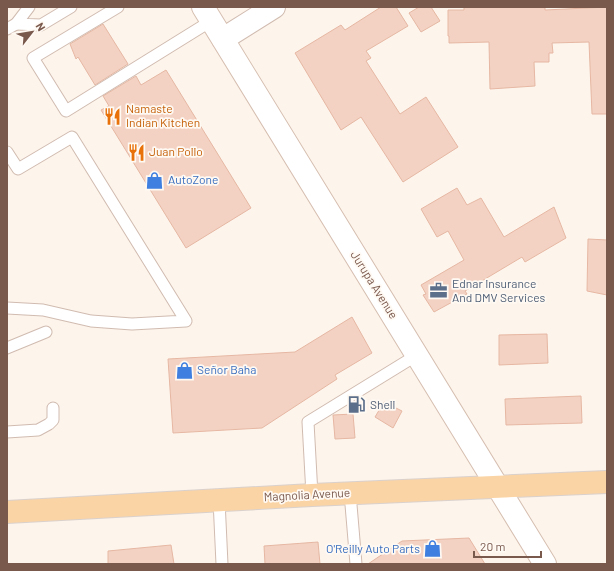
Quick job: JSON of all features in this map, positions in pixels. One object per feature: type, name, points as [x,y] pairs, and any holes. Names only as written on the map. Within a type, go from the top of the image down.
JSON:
[{"type":"main road","points":[[212,22],[274,7]]},
{"type":"main road","name":"Jurupa Avenue","points":[[212,22],[545,564]]},
{"type":"main road","name":"Magnolia Avenue","points":[[7,512],[350,493],[607,482]]},
{"type":"lane","points":[[11,27],[29,7]]},
{"type":"lane","points":[[11,27],[41,25],[71,7]]},
{"type":"lane","points":[[118,7],[33,58],[66,111],[212,22]]},
{"type":"lane","points":[[7,152],[18,169],[72,137],[186,322],[132,324],[92,321],[43,310],[7,308]]},
{"type":"lane","points":[[7,348],[46,332]]},
{"type":"lane","points":[[312,495],[308,422],[417,355]]},
{"type":"lane","points":[[7,432],[44,428],[53,420],[53,408]]},
{"type":"lane","points":[[350,493],[356,564]]},
{"type":"lane","points":[[219,500],[222,564]]},
{"type":"building","points":[[381,7],[396,7],[408,26],[366,51],[371,58],[366,61],[400,114],[426,97],[458,147],[403,182],[361,117],[341,130],[295,53],[341,25],[345,30]]},
{"type":"building","points":[[419,7],[431,7],[440,21],[421,32],[409,13]]},
{"type":"building","points":[[464,7],[545,7],[545,10],[607,7],[607,114],[592,114],[589,42],[552,43],[553,53],[549,53],[549,62],[534,62],[535,86],[490,89],[489,42],[449,43],[448,10],[464,10]]},
{"type":"building","points":[[103,24],[128,64],[95,85],[78,57],[76,59],[70,44]]},
{"type":"building","points":[[166,70],[251,208],[186,248],[101,110],[109,106],[103,96],[136,76],[141,85]]},
{"type":"building","points":[[457,188],[467,205],[481,198],[504,237],[554,207],[566,238],[525,262],[522,257],[465,291],[467,294],[434,312],[423,295],[426,294],[421,285],[464,260],[448,231],[437,237],[421,209]]},
{"type":"building","points":[[588,239],[607,240],[607,295],[587,291]]},
{"type":"building","points":[[352,317],[372,353],[335,375],[337,379],[262,428],[173,433],[168,359],[295,352]]},
{"type":"building","points":[[547,334],[548,363],[499,365],[499,335]]},
{"type":"building","points":[[581,396],[582,423],[506,425],[505,399]]},
{"type":"building","points":[[384,402],[402,411],[393,428],[375,417]]},
{"type":"building","points":[[353,414],[355,438],[335,439],[333,415]]},
{"type":"building","name":"O'Reilly Auto Parts","points":[[469,538],[485,564],[368,564],[402,541]]},
{"type":"building","points":[[318,542],[320,564],[265,564],[264,546]]},
{"type":"building","points":[[171,545],[174,564],[108,564],[108,551]]},
{"type":"place","name":"Namaste Indian Kitchen","points":[[113,116]]},
{"type":"place","name":"Juan Pollo","points":[[136,152]]},
{"type":"place","name":"AutoZone","points":[[155,180]]},
{"type":"place","name":"Ednar Insurance And DMV Services","points":[[439,291]]},
{"type":"place","name":"Señor Baha","points":[[184,370]]},
{"type":"place","name":"Shell","points":[[357,405]]},
{"type":"place","name":"O'Reilly Auto Parts","points":[[433,549]]}]
